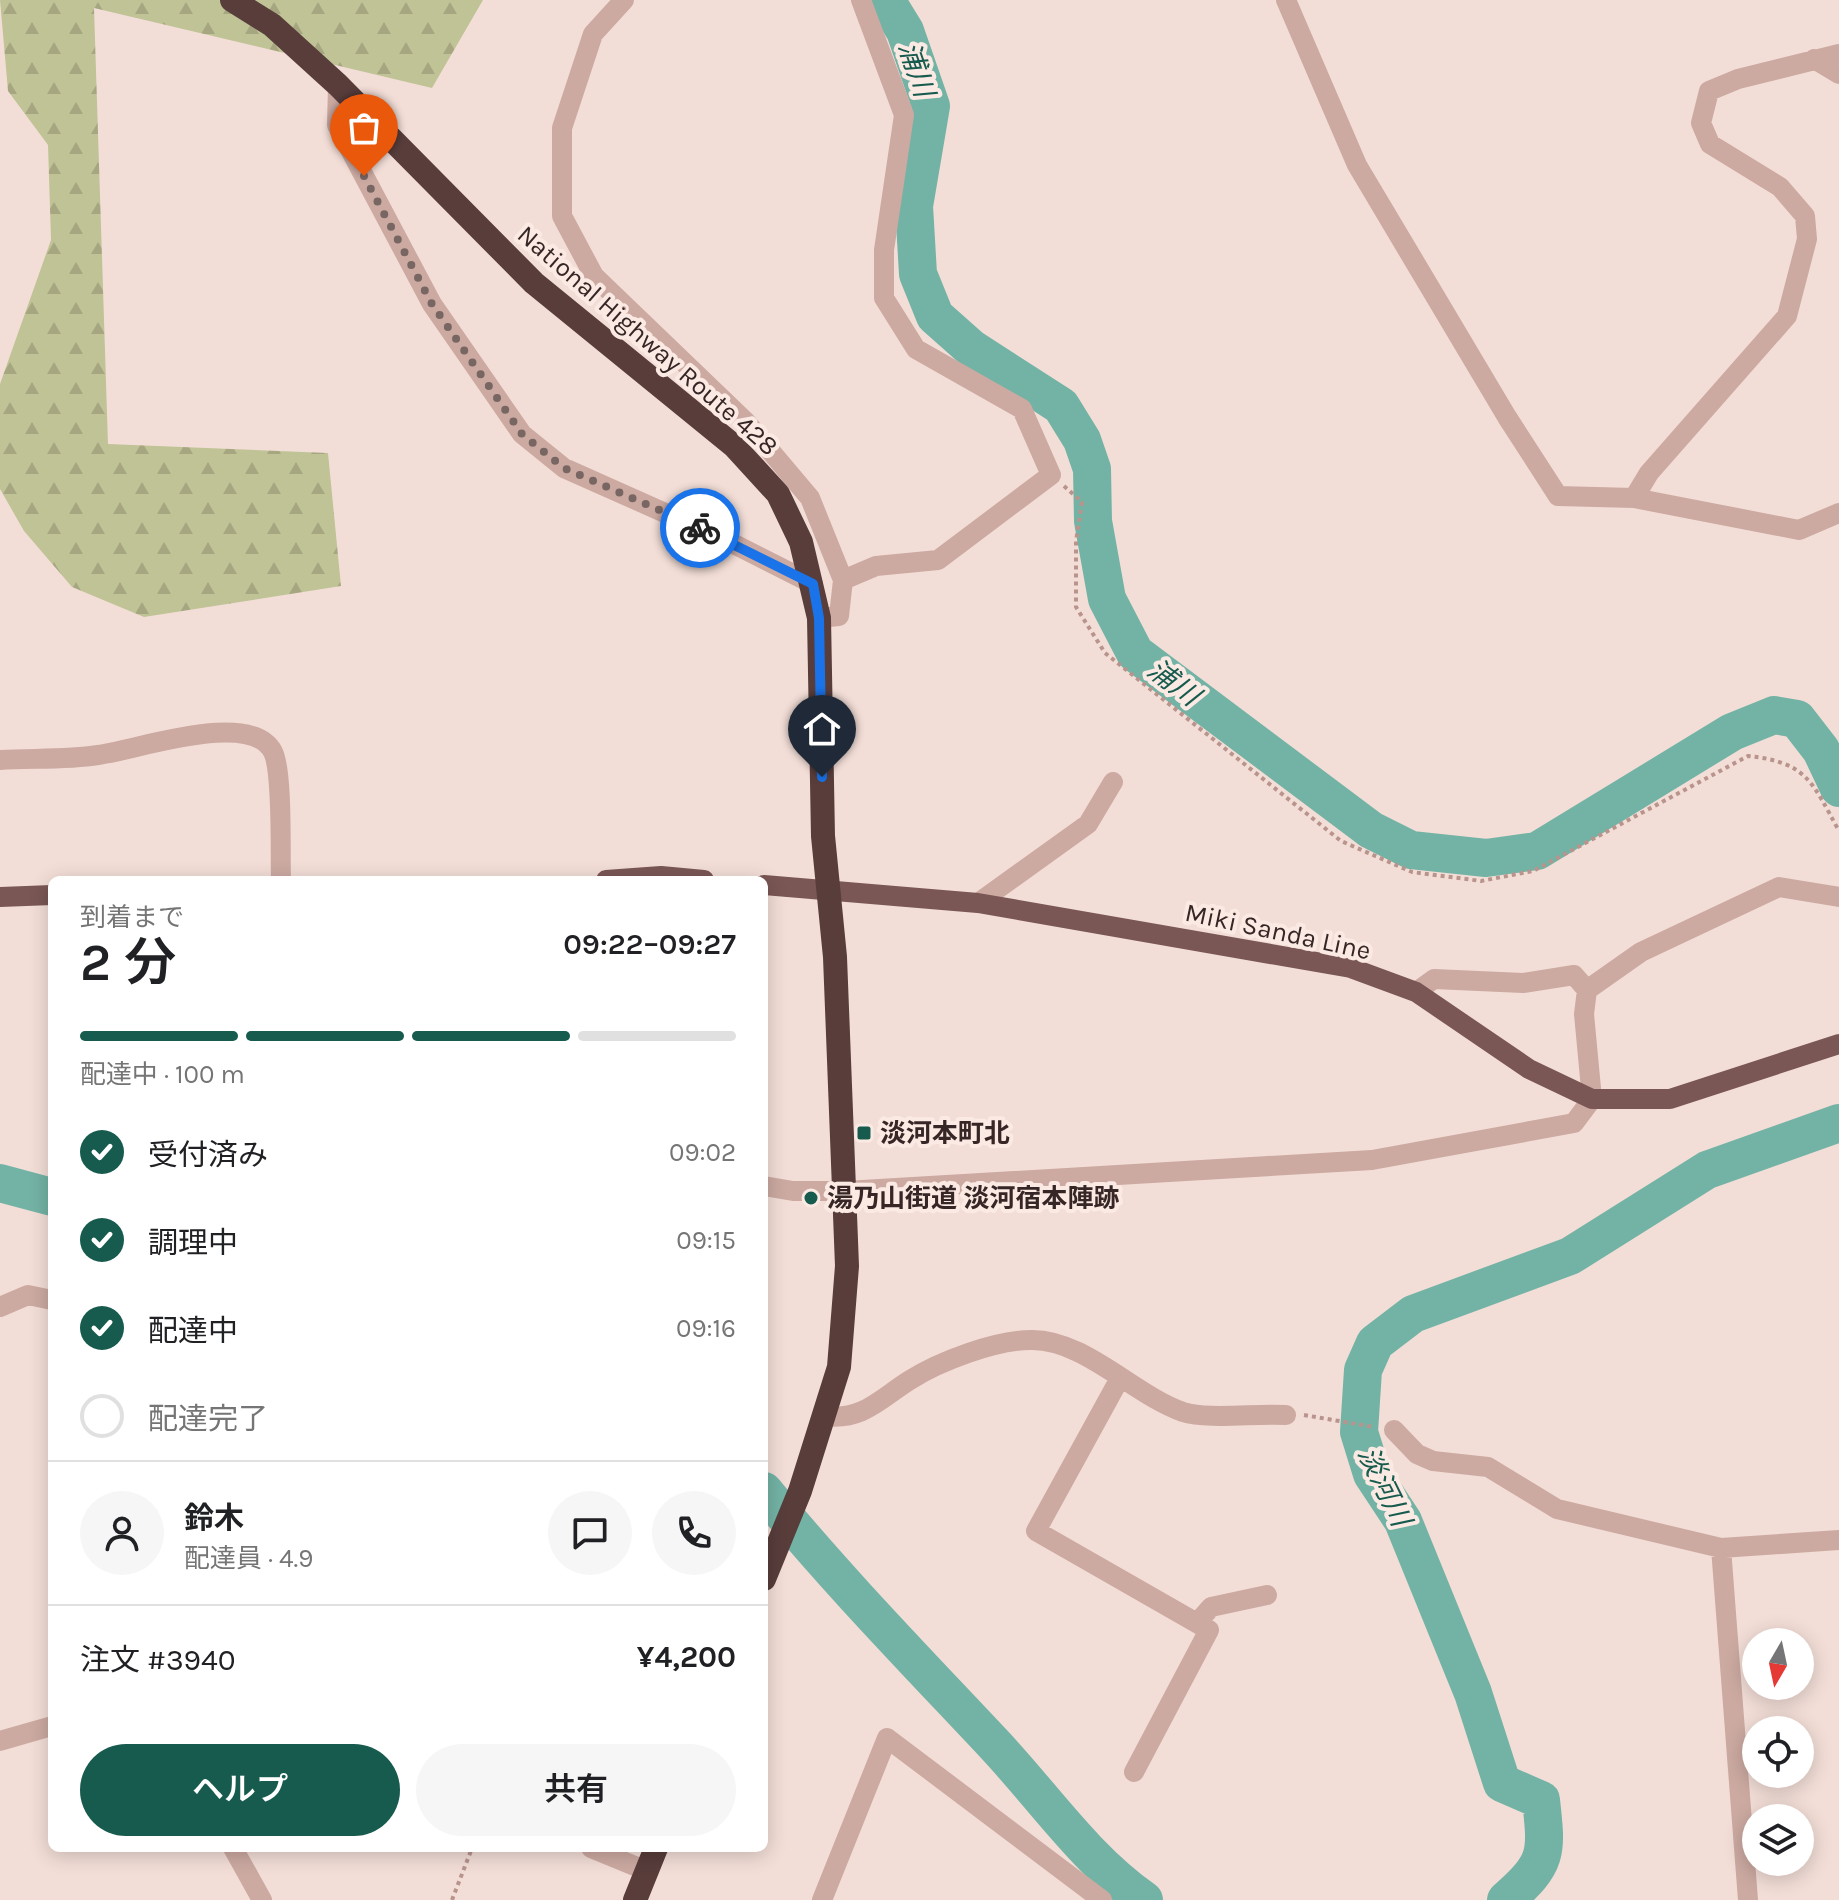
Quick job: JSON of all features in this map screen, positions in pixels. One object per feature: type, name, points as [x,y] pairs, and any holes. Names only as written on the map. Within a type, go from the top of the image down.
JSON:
[{"type":"highway","name":"National Highway Route 428","points":[[232,0],[272,25],[338,85],[534,283],[734,446],[778,494],[801,542],[819,618],[823,836],[830,891],[847,1266],[839,1367],[800,1491],[768,1569]]},
{"type":"highway","points":[[635,1900],[654,1852]]},
{"type":"main road","name":"Miki Sanda Line","points":[[768,885],[978,903],[1351,968],[1416,992],[1529,1069],[1592,1099],[1670,1099],[1839,1044]]},
{"type":"main road","points":[[0,897],[48,895]]},
{"type":"street","points":[[624,0],[593,34],[562,128],[562,216],[594,276],[746,422],[810,498],[843,580],[839,616],[819,618]]},
{"type":"street","points":[[843,580],[876,566],[938,560],[1051,475],[1022,409],[916,349],[884,298],[884,250],[904,115],[861,0]]},
{"type":"street","points":[[1286,0],[1357,165],[1507,417],[1558,496],[1634,498],[1799,530],[1839,513]]},
{"type":"street","points":[[1634,498],[1649,473],[1787,316],[1805,251],[1805,216],[1780,187],[1710,144],[1701,123],[1709,91],[1839,54]]},
{"type":"street","points":[[1814,59],[1839,74]]},
{"type":"street","points":[[338,85],[337,125],[432,304],[522,434],[564,468],[728,541],[813,584]]},
{"type":"street","points":[[0,760],[97,756],[223,731],[256,735],[273,751],[277,771],[281,876]]},
{"type":"street","points":[[978,903],[1088,824],[1113,782]]},
{"type":"street","points":[[768,1187],[793,1191],[845,1191],[1372,1160],[1574,1123],[1592,1099],[1584,1014],[1587,990],[1641,952],[1779,887],[1839,897]]},
{"type":"street","points":[[1416,992],[1434,979],[1523,983],[1574,975],[1587,990]]},
{"type":"street","points":[[0,1307],[28,1295],[48,1299]]},
{"type":"street","points":[[825,1416],[841,1418],[868,1411],[910,1380],[949,1360],[1027,1339],[1068,1347],[1183,1412],[1205,1416],[1251,1412],[1286,1415]]},
{"type":"street","points":[[1120,1378],[1036,1531],[1209,1630],[1134,1772]]},
{"type":"street","points":[[1394,1430],[1417,1454],[1433,1461],[1488,1467],[1557,1509],[1721,1548],[1839,1540]]},
{"type":"street","points":[[1721,1548],[1748,1900]]},
{"type":"street","points":[[1197,1623],[1211,1607],[1267,1595]]},
{"type":"street","points":[[0,1741],[48,1729]]},
{"type":"street","points":[[822,1900],[887,1738],[1102,1900]]},
{"type":"street","points":[[235,1852],[262,1900]]},
{"type":"street","points":[[601,1852],[647,1871]]},
{"type":"path","points":[[1051,475],[1082,502],[1076,541],[1076,607],[1105,653],[1341,841],[1412,872],[1481,881],[1533,871],[1748,756],[1783,759],[1814,785],[1839,831]]},
{"type":"path","points":[[1286,1415],[1394,1430]]},
{"type":"path","points":[[452,1900],[470,1852]]},
{"type":"green space","points":[[0,0],[483,0],[432,88],[94,8],[108,444],[328,453],[341,586],[144,617],[72,587],[24,531],[0,489],[0,384],[51,240],[48,145],[8,91]]},
{"type":"waterway","name":"浦川","points":[[886,0],[905,31],[931,106],[914,206],[918,274],[935,316],[971,348],[1061,406],[1082,440],[1092,469],[1093,521],[1107,599],[1135,653],[1371,830],[1411,850],[1486,858],[1537,851],[1732,732],[1774,715],[1797,719],[1821,750],[1839,788]]},
{"type":"waterway","name":"淡河川","points":[[1506,1900],[1530,1876],[1542,1856],[1544,1833],[1541,1800],[1502,1783],[1473,1693],[1403,1521],[1372,1474],[1359,1432],[1363,1370],[1375,1343],[1413,1314],[1570,1256],[1707,1170],[1839,1123]]},
{"type":"waterway","name":"淡河川","points":[[0,1183],[48,1196]]},
{"type":"waterway","name":"淡河川","points":[[768,1496],[1083,1846],[1144,1900]]},
{"type":"way so far","points":[[364,176],[432,304],[522,434],[564,468],[700,528]]},
{"type":"place","name":"淡河本町北","points":[[864,1133]]},
{"type":"place","name":"湯乃山街道 淡河宿本陣跡","points":[[811,1198]]},
{"type":"route","points":[[700,528],[813,584],[819,618],[822,777]]}]
